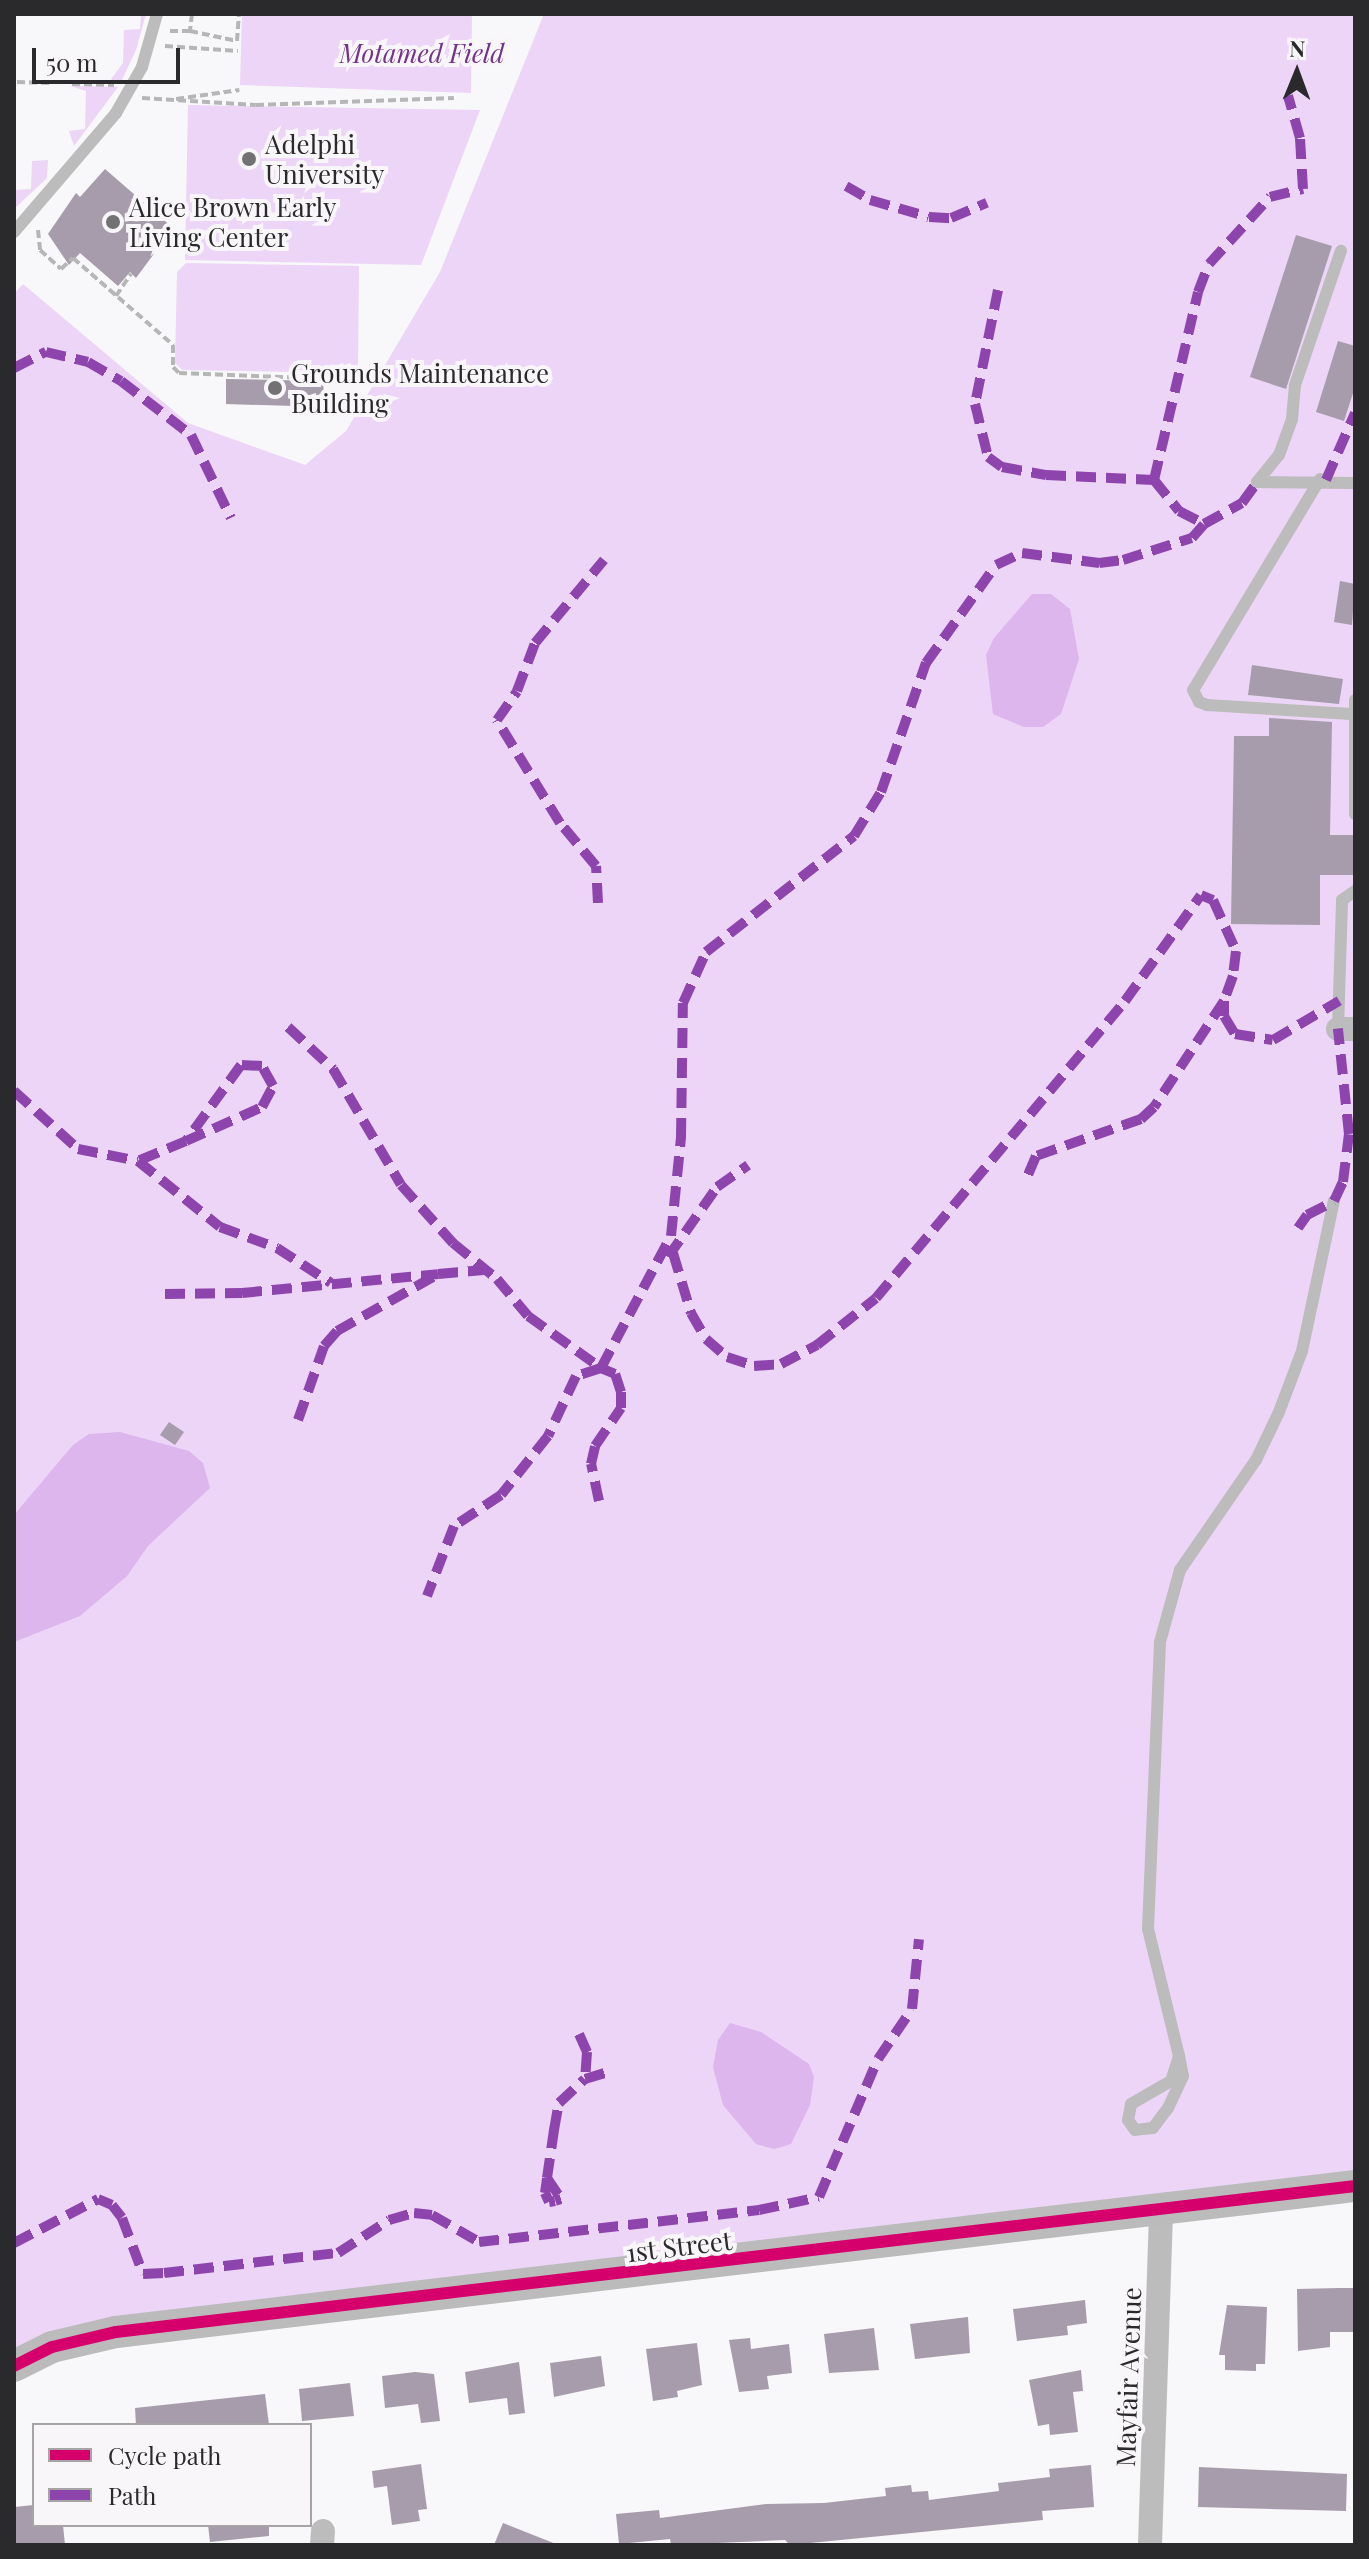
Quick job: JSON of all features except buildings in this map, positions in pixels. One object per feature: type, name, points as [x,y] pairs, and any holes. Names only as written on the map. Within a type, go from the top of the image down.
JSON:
[{"type":"street","name":"1st Street","points":[[14,2363],[52,2347],[116,2332],[308,2308],[575,2282],[1355,2186]]},
{"type":"street","name":"Mayfair Avenue","points":[[1150,2545],[1161,2210]]},
{"type":"lane","points":[[14,232],[116,113],[142,67],[157,14]]},
{"type":"lane","points":[[1341,251],[1295,385],[1292,419],[1279,455],[1257,482],[1320,479],[1355,483]]},
{"type":"lane","points":[[1320,479],[1193,690],[1199,702],[1207,705],[1351,714]]},
{"type":"lane","points":[[1355,700],[1351,714],[1355,814]]},
{"type":"lane","points":[[1347,1029],[1342,900],[1355,891]]},
{"type":"lane","points":[[1179,2056],[1171,2081],[1131,2104],[1128,2120],[1135,2130],[1153,2128],[1168,2108],[1183,2076],[1179,2056],[1148,1929],[1160,1642],[1180,1570],[1256,1460],[1279,1412],[1302,1351],[1334,1201]]},
{"type":"path","points":[[190,31],[192,14]]},
{"type":"path","points":[[238,51],[165,49],[171,28],[237,41],[239,14]]},
{"type":"path","points":[[17,82],[49,83]]},
{"type":"path","points":[[72,84],[119,87]]},
{"type":"path","points":[[174,100],[184,95],[239,90]]},
{"type":"path","points":[[135,109],[140,98],[256,105],[454,98]]},
{"type":"path","points":[[41,222],[36,235],[40,250],[61,269],[73,258],[173,345],[173,367],[179,373],[364,380]]},
{"type":"path","points":[[116,296],[131,274]]},
{"type":"green space","points":[[141,14],[146,14],[136,50],[121,82],[114,82],[111,79],[123,63],[124,30],[140,29]]},
{"type":"green space","name":"Motamed Field","points":[[242,14],[472,14],[471,93],[240,85]]},
{"type":"green space","points":[[544,14],[1355,14],[1355,2187],[14,2355],[14,294],[23,284],[188,423],[305,465],[346,431],[440,272]]},
{"type":"green space","points":[[70,86],[118,87],[74,146],[69,131],[85,129],[86,91]]},
{"type":"green space","points":[[188,105],[480,110],[421,265],[185,260]]},
{"type":"green space","points":[[48,160],[47,178],[16,207],[15,190],[31,189],[32,161]]},
{"type":"green space","points":[[186,263],[359,266],[358,367],[353,373],[182,370],[175,363],[177,272]]},
{"type":"shaded area","points":[[1032,594],[1051,594],[1070,609],[1079,659],[1061,714],[1043,727],[1024,727],[993,714],[986,655],[994,638]]},
{"type":"shaded area","points":[[120,1432],[189,1451],[203,1463],[210,1488],[148,1546],[127,1576],[80,1616],[14,1642],[14,1515],[73,1445],[89,1434]]},
{"type":"shaded area","points":[[730,2023],[761,2032],[809,2064],[814,2077],[810,2105],[791,2144],[774,2149],[756,2144],[723,2105],[713,2067],[718,2040]]},
{"type":"marked path","points":[[998,290],[975,404],[988,457],[1002,467],[1046,475],[1154,480],[1198,292],[1209,264],[1270,197],[1303,189],[1300,138],[1288,96]]},
{"type":"marked path","points":[[846,186],[870,200],[929,217],[951,218],[987,203]]},
{"type":"marked path","points":[[14,368],[46,352],[88,362],[121,381],[191,435],[231,518]]},
{"type":"marked path","points":[[1326,480],[1355,413]]},
{"type":"marked path","points":[[1154,480],[1179,511],[1204,524],[1242,503],[1257,482]]},
{"type":"marked path","points":[[599,1501],[591,1464],[595,1446],[621,1408],[621,1392],[615,1374],[601,1368],[671,1236],[681,1138],[683,1003],[706,952],[854,836],[881,792],[926,663],[996,565],[1022,553],[1099,563],[1123,560],[1192,538],[1204,524]]},
{"type":"marked path","points":[[598,903],[596,866],[560,823],[497,720],[517,691],[535,643],[604,560]]},
{"type":"marked path","points":[[673,1253],[691,1313],[706,1339],[727,1357],[754,1366],[781,1364],[817,1345],[876,1298],[1125,1001],[1201,895],[1213,900],[1236,951],[1233,976],[1224,1001],[1154,1107],[1141,1119],[1036,1156],[1026,1179]]},
{"type":"marked path","points":[[1224,1001],[1224,1016],[1235,1034],[1273,1040],[1339,1001]]},
{"type":"marked path","points":[[288,1027],[333,1069],[401,1185],[453,1243],[497,1279],[528,1316],[601,1368],[576,1376],[548,1436],[501,1495],[454,1526],[427,1596]]},
{"type":"marked path","points":[[1298,1228],[1307,1215],[1334,1201],[1343,1182],[1349,1134],[1338,1029]]},
{"type":"marked path","points":[[186,1141],[262,1107],[273,1086],[262,1066],[241,1065],[186,1141],[138,1161],[220,1227],[277,1248],[331,1283]]},
{"type":"marked path","points":[[14,1091],[78,1149],[138,1161]]},
{"type":"marked path","points":[[668,1257],[717,1187],[748,1165]]},
{"type":"marked path","points":[[298,1420],[324,1346],[337,1331],[438,1274],[484,1270]]},
{"type":"marked path","points":[[165,1294],[242,1293],[438,1274]]},
{"type":"marked path","points":[[14,2243],[98,2199],[112,2205],[122,2218],[143,2274],[338,2253],[389,2220],[414,2213],[432,2215],[479,2242],[759,2210],[819,2197],[878,2059],[912,2009],[919,1939]]},
{"type":"marked path","points":[[579,2034],[587,2052],[585,2079]]},
{"type":"marked path","points":[[547,2178],[561,2199],[549,2202],[545,2193],[547,2178],[554,2130],[559,2103],[585,2079],[605,2073]]},
{"type":"cycle path","points":[[14,2366],[52,2347],[116,2332],[1355,2186]]},
{"type":"place","name":"Adelphi University","points":[[249,159]]},
{"type":"place","name":"Alice Brown Early Living Center","points":[[113,222]]},
{"type":"place","name":"Grounds Maintenance Building","points":[[275,388]]}]
